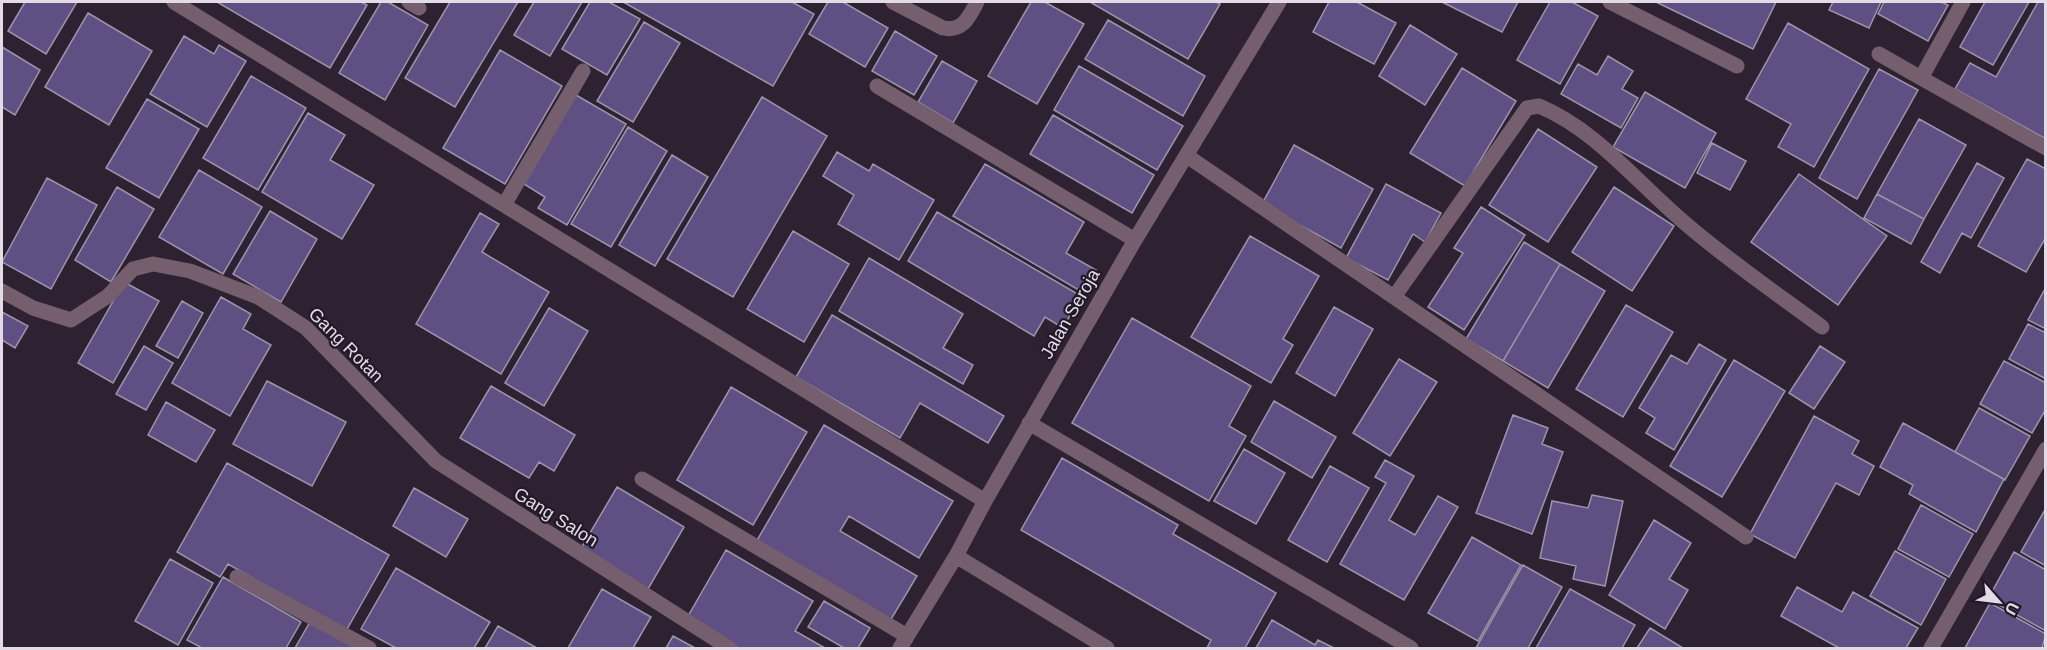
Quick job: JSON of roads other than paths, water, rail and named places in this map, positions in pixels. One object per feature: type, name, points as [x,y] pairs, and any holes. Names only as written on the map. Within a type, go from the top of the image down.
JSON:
[{"type":"street","points":[[174,2],[985,501]]},
{"type":"street","points":[[893,2],[951,29],[966,22],[977,2]]},
{"type":"street","name":"Jalan Seroja","points":[[903,642],[956,556],[1029,423],[1135,240],[1277,2]]},
{"type":"street","points":[[1610,2],[1737,66]]},
{"type":"street","points":[[1921,78],[1963,2]]},
{"type":"street","points":[[1879,54],[2046,148]]},
{"type":"street","points":[[504,205],[583,71]]},
{"type":"street","points":[[877,86],[1135,240]]},
{"type":"street","points":[[1394,297],[1527,108],[1539,106],[1594,140],[1701,236],[1822,327]]},
{"type":"street","points":[[1187,156],[1746,537]]},
{"type":"street","name":"Gang Rotan","points":[[2,291],[33,308],[71,320],[108,296],[133,269],[153,264],[190,271],[258,297],[306,328],[375,402]]},
{"type":"street","name":"Gang Salon","points":[[375,402],[436,461],[729,648]]},
{"type":"street","points":[[1029,423],[1411,648]]},
{"type":"street","points":[[1931,648],[2046,449]]},
{"type":"street","points":[[642,479],[903,642]]},
{"type":"street","points":[[956,556],[1107,648]]},
{"type":"street","points":[[237,577],[369,648]]}]
